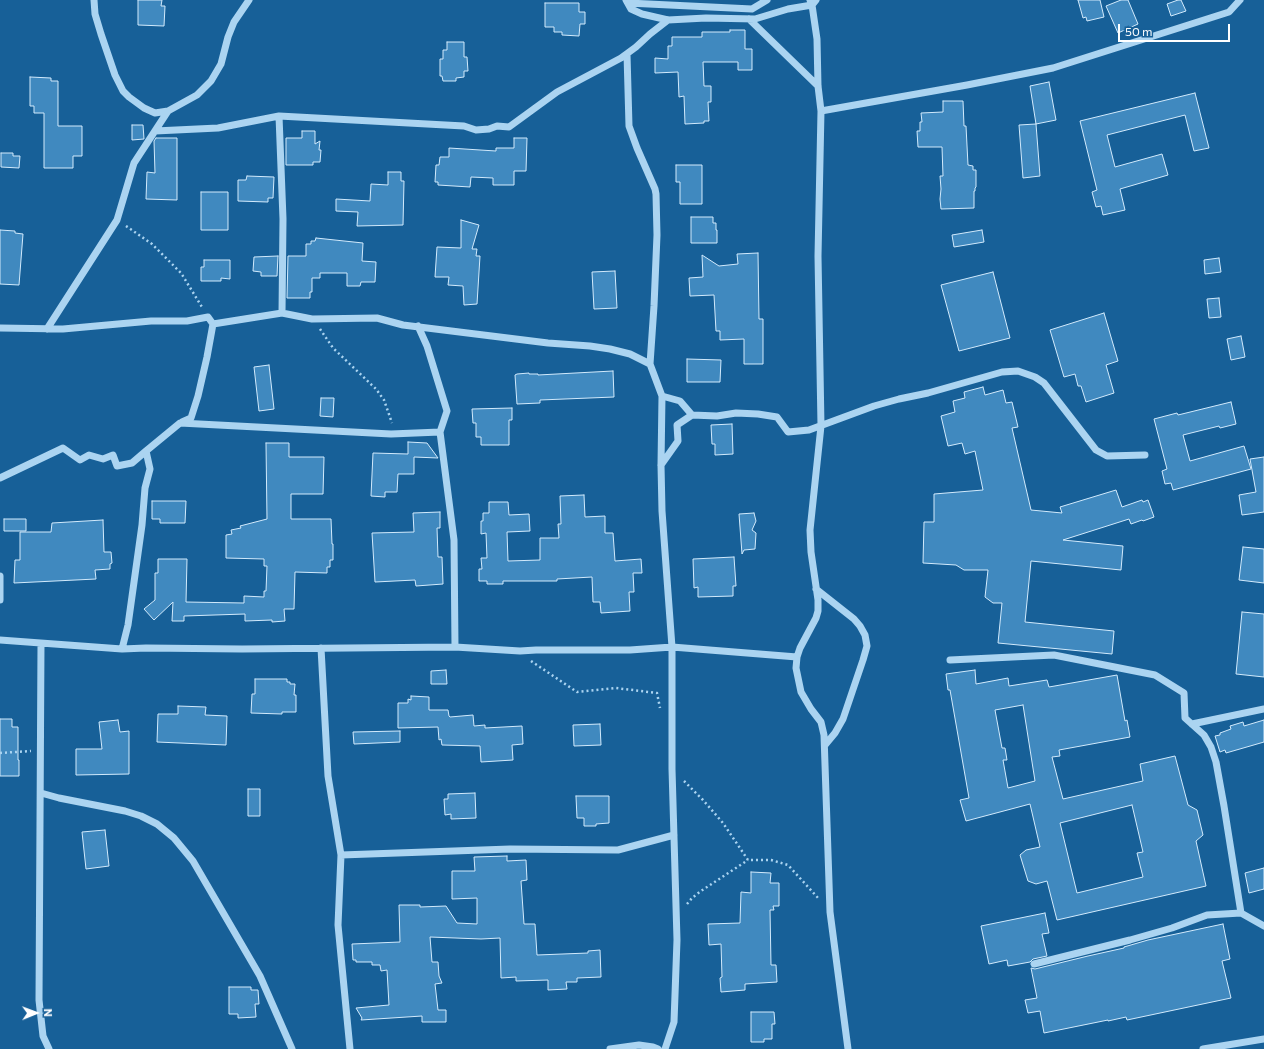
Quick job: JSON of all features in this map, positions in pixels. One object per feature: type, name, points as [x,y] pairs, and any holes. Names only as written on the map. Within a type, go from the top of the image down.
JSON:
[{"type":"street","points":[[94,0],[95,14],[101,34],[115,74],[123,91],[144,108],[155,113],[168,111],[197,95],[211,80],[221,64],[228,37],[234,22],[249,0]]},
{"type":"street","points":[[627,1],[752,9],[767,0]]},
{"type":"street","points":[[821,111],[1053,68],[1229,12],[1240,0]]},
{"type":"street","points":[[627,1],[631,9],[642,14],[668,20],[706,18],[749,19],[813,2],[817,39],[818,86],[821,111],[818,256],[821,426],[810,530],[818,600],[817,615],[797,657],[796,668],[801,692],[821,722],[824,730],[830,912],[848,1049]]},
{"type":"street","points":[[749,19],[818,86]]},
{"type":"street","points":[[155,131],[218,128],[279,116],[464,126],[476,130],[489,129],[497,126],[509,127],[544,100],[627,54],[668,20]]},
{"type":"street","points":[[627,54],[629,126],[637,148],[656,189],[655,282],[650,364],[662,396],[662,511],[672,647],[672,769],[677,940],[674,1022],[665,1049]]},
{"type":"street","points":[[47,329],[117,220],[134,163],[168,111]]},
{"type":"street","points":[[279,116],[283,219],[282,314]]},
{"type":"street","points":[[213,324],[282,314],[312,319],[377,318],[404,325],[548,343],[604,348],[630,354],[650,364]]},
{"type":"street","points":[[0,328],[47,329],[151,321],[187,321],[208,316],[213,324],[198,396],[191,418],[180,423],[132,463],[117,466],[113,455],[103,459],[90,455],[80,460],[63,448],[0,478]]},
{"type":"street","points":[[418,326],[427,346],[447,411],[440,432],[454,540],[455,647]]},
{"type":"street","points":[[661,465],[678,441],[677,425],[692,415],[717,416],[736,413],[758,414],[777,417],[788,432],[809,430],[880,404],[928,393],[1002,372],[1018,371],[1035,377],[1044,383],[1096,450],[1107,456],[1145,455]]},
{"type":"street","points":[[662,396],[680,401],[692,415]]},
{"type":"street","points":[[180,423],[391,434],[440,432]]},
{"type":"street","points":[[122,649],[128,625],[141,532],[145,488],[150,469],[146,451]]},
{"type":"street","points":[[0,576],[0,600]]},
{"type":"street","points":[[816,589],[854,619],[865,635],[866,646],[863,660],[843,719],[835,733],[825,745]]},
{"type":"street","points":[[0,640],[122,649],[455,647],[520,652],[536,650],[630,650],[672,647],[797,657]]},
{"type":"street","points":[[41,644],[39,1000],[43,1036],[49,1049]]},
{"type":"street","points":[[321,648],[328,776],[341,855],[338,926],[350,1049]]},
{"type":"street","points":[[950,660],[1054,655],[1155,675],[1184,693],[1185,718],[1204,735],[1211,747],[1216,762],[1241,913]]},
{"type":"street","points":[[1192,724],[1264,709]]},
{"type":"street","points":[[41,792],[65,799],[125,811],[141,816],[157,824],[174,838],[193,861],[257,970],[292,1049]]},
{"type":"street","points":[[341,855],[510,850],[618,850],[674,835]]},
{"type":"street","points":[[1034,964],[1130,940],[1172,928],[1207,915],[1241,913],[1264,926]]},
{"type":"street","points":[[1203,1049],[1264,1039]]},
{"type":"street","points":[[610,1049],[639,1045],[653,1046],[658,1049]]},
{"type":"path","points":[[117,220],[152,244],[181,273],[208,316]]},
{"type":"path","points":[[312,319],[333,348],[376,389],[384,400],[393,424],[391,434]]},
{"type":"path","points":[[0,754],[40,751]]},
{"type":"path","points":[[686,905],[701,891],[748,860]]},
{"type":"building","points":[[138,0],[162,0],[161,6],[165,6],[164,26],[138,25]]},
{"type":"building","points":[[1078,0],[1100,0],[1104,17],[1087,21],[1086,17],[1083,18]]},
{"type":"building","points":[[1121,0],[1128,0],[1138,24],[1118,33],[1106,6]]},
{"type":"building","points":[[1181,0],[1186,11],[1171,16],[1167,4]]},
{"type":"building","points":[[545,3],[579,3],[579,12],[585,12],[585,24],[580,24],[579,36],[562,35],[562,32],[554,32],[554,27],[545,27]]},
{"type":"building","points":[[730,30],[745,30],[745,49],[752,49],[752,70],[738,70],[738,62],[703,62],[704,86],[711,86],[711,102],[708,102],[709,121],[704,121],[704,123],[685,124],[684,96],[679,97],[678,72],[655,73],[655,58],[668,59],[668,46],[672,46],[672,37],[702,37],[702,32],[730,32]]},
{"type":"building","points":[[447,42],[464,42],[464,57],[467,57],[468,71],[464,71],[464,77],[456,78],[456,81],[443,81],[442,76],[440,76],[440,59],[443,59],[443,50],[447,50]]},
{"type":"building","points":[[30,77],[51,78],[51,81],[58,81],[58,126],[82,126],[82,156],[73,156],[73,168],[44,168],[44,113],[34,113],[34,106],[30,106]]},
{"type":"building","points":[[1049,82],[1056,120],[1036,124],[1030,86]]},
{"type":"building","points":[[1195,93],[1209,148],[1194,151],[1185,115],[1107,135],[1115,167],[1162,154],[1168,175],[1120,189],[1125,210],[1103,215],[1101,206],[1096,207],[1092,192],[1097,190],[1080,121]]},
{"type":"building","points":[[943,101],[963,101],[968,165],[973,166],[973,170],[976,170],[974,208],[941,209],[940,176],[943,176],[942,147],[918,147],[917,131],[920,131],[920,122],[922,122],[921,113],[943,112]]},
{"type":"building","points":[[1036,124],[1040,176],[1023,178],[1019,125]]},
{"type":"building","points":[[132,125],[143,125],[144,139],[132,140]]},
{"type":"building","points":[[302,131],[315,131],[315,144],[320,141],[320,162],[313,162],[313,165],[286,165],[286,138],[302,138]]},
{"type":"building","points":[[156,138],[177,138],[177,200],[146,199],[147,172],[155,173],[154,141]]},
{"type":"building","points":[[514,138],[527,138],[526,171],[514,171],[514,185],[493,185],[493,178],[471,177],[470,187],[438,185],[438,182],[435,182],[436,165],[439,165],[440,157],[449,157],[449,148],[496,151],[496,148],[514,148]]},
{"type":"building","points":[[1,153],[13,153],[13,156],[20,156],[19,168],[1,167]]},
{"type":"building","points":[[676,165],[702,165],[702,204],[680,204],[680,182],[676,182]]},
{"type":"building","points":[[388,172],[401,172],[401,181],[404,181],[403,225],[357,226],[358,212],[336,211],[336,199],[370,201],[371,184],[388,185]]},
{"type":"building","points":[[247,176],[274,177],[273,198],[268,198],[268,202],[238,201],[238,180],[246,180]]},
{"type":"building","points":[[201,192],[228,192],[228,230],[201,230]]},
{"type":"building","points":[[691,217],[713,217],[713,223],[716,223],[717,243],[691,243]]},
{"type":"building","points":[[461,220],[479,225],[472,249],[477,249],[476,256],[480,256],[477,304],[464,305],[463,286],[448,285],[449,277],[435,277],[437,247],[461,248]]},
{"type":"building","points":[[0,230],[15,231],[15,233],[23,234],[19,285],[0,284]]},
{"type":"building","points":[[982,230],[984,242],[954,247],[952,235]]},
{"type":"building","points":[[316,238],[363,243],[362,261],[376,262],[375,282],[361,282],[360,286],[347,286],[347,273],[320,273],[320,278],[312,278],[312,292],[310,292],[310,298],[287,298],[288,256],[306,256],[306,244],[311,244],[311,241],[315,241]]},
{"type":"building","points":[[758,253],[759,319],[763,319],[763,364],[744,364],[744,339],[720,340],[720,331],[716,331],[714,295],[690,296],[689,278],[703,277],[702,255],[719,266],[738,264],[737,254]]},
{"type":"building","points":[[278,256],[277,276],[261,276],[261,272],[253,271],[254,257]]},
{"type":"building","points":[[1219,258],[1221,272],[1205,274],[1204,260]]},
{"type":"building","points":[[204,260],[230,260],[230,279],[221,278],[221,281],[201,281],[201,267],[204,267]]},
{"type":"building","points":[[615,271],[617,308],[594,309],[592,272]]},
{"type":"building","points":[[993,272],[1010,338],[959,351],[941,285]]},
{"type":"building","points":[[1219,298],[1221,317],[1209,318],[1207,299]]},
{"type":"building","points":[[1104,313],[1118,361],[1106,365],[1114,393],[1086,402],[1081,386],[1078,386],[1075,374],[1064,377],[1050,330]]},
{"type":"building","points":[[1241,336],[1245,357],[1231,360],[1227,339]]},
{"type":"building","points":[[687,359],[721,360],[720,382],[687,382]]},
{"type":"building","points":[[269,365],[274,409],[259,411],[254,367]]},
{"type":"building","points":[[613,371],[614,397],[540,400],[540,403],[517,404],[515,375],[517,374],[529,373],[538,375]]},
{"type":"building","points":[[983,387],[985,395],[1003,390],[1006,403],[1012,402],[1018,427],[1012,428],[1031,510],[1062,513],[1060,507],[1116,490],[1122,507],[1142,500],[1143,502],[1148,500],[1154,517],[1131,524],[1129,519],[1063,540],[1123,546],[1121,570],[1031,561],[1025,622],[1114,631],[1112,654],[998,643],[1002,603],[993,603],[985,597],[988,570],[964,570],[956,565],[923,563],[924,522],[934,522],[934,494],[983,490],[975,451],[965,454],[962,443],[948,446],[941,416],[955,412],[953,401],[965,398],[964,392]]},
{"type":"building","points":[[321,398],[334,398],[333,417],[320,416]]},
{"type":"building","points":[[1231,402],[1236,424],[1220,428],[1219,426],[1183,435],[1190,461],[1244,446],[1251,469],[1173,490],[1171,483],[1165,484],[1162,471],[1167,469],[1154,419],[1177,413],[1178,415]]},
{"type":"building","points":[[512,408],[512,420],[509,420],[509,445],[481,445],[481,437],[476,437],[476,423],[473,423],[472,409]]},
{"type":"building","points":[[732,424],[733,454],[715,455],[715,444],[712,444],[711,425]]},
{"type":"building","points":[[408,442],[427,443],[438,458],[414,457],[414,474],[398,474],[397,492],[385,492],[385,497],[371,496],[373,453],[408,454]]},
{"type":"building","points":[[266,443],[289,443],[289,457],[324,457],[323,494],[291,494],[291,519],[331,519],[333,560],[330,560],[330,567],[327,567],[327,573],[295,572],[294,609],[284,609],[285,621],[245,621],[245,614],[184,616],[184,621],[172,621],[173,602],[154,620],[144,609],[155,600],[155,573],[158,573],[158,559],[187,559],[186,602],[244,603],[244,596],[264,597],[264,591],[266,591],[267,566],[264,566],[264,559],[226,558],[226,535],[232,534],[231,530],[241,528],[240,526],[267,519]]},
{"type":"building","points":[[1264,457],[1264,512],[1242,515],[1239,495],[1256,492],[1250,459]]},
{"type":"building","points":[[584,495],[585,517],[605,516],[605,533],[613,533],[615,561],[641,559],[642,573],[633,573],[634,592],[629,592],[630,611],[601,613],[600,602],[593,602],[592,577],[557,579],[557,581],[503,581],[503,584],[487,584],[487,581],[479,581],[479,569],[482,569],[481,558],[487,558],[486,533],[481,534],[481,521],[483,521],[483,513],[489,513],[489,502],[508,502],[509,515],[529,514],[530,531],[507,532],[508,561],[540,560],[540,538],[559,538],[558,524],[561,524],[560,496]]},
{"type":"building","points":[[152,501],[186,501],[185,523],[160,523],[160,519],[152,519]]},
{"type":"building","points":[[440,512],[440,528],[437,528],[438,557],[442,557],[443,584],[416,586],[415,580],[375,582],[372,533],[414,532],[413,513]]},
{"type":"building","points":[[754,513],[756,521],[752,530],[756,533],[755,549],[744,550],[742,554],[739,514]]},
{"type":"building","points":[[4,519],[26,519],[26,531],[4,531]]},
{"type":"building","points":[[103,520],[104,552],[111,552],[112,563],[110,564],[110,569],[95,570],[96,579],[14,583],[15,560],[20,560],[20,532],[51,532],[52,523]]},
{"type":"building","points":[[1243,547],[1264,549],[1264,583],[1239,580]]},
{"type":"building","points":[[734,557],[736,586],[733,586],[733,596],[698,597],[698,587],[694,588],[693,559]]},
{"type":"building","points":[[1242,612],[1264,614],[1264,677],[1236,674]]},
{"type":"building","points":[[446,670],[447,684],[431,684],[431,671]]},
{"type":"building","points":[[975,670],[976,684],[1008,678],[1009,686],[1047,680],[1049,687],[1117,675],[1125,721],[1127,720],[1130,737],[1059,750],[1060,756],[1052,757],[1063,799],[1143,781],[1140,764],[1175,756],[1188,805],[1197,810],[1203,835],[1196,841],[1206,886],[1057,920],[1047,881],[1036,884],[1028,881],[1020,855],[1026,850],[1040,847],[1030,804],[966,821],[960,800],[969,798],[946,674]],"holes":[[[1023,705],[1035,781],[1008,788],[1003,760],[1007,760],[1005,748],[1002,748],[995,710]],[[1132,805],[1143,852],[1137,853],[1143,877],[1077,893],[1060,823]]]},
{"type":"building","points":[[255,679],[287,679],[287,682],[290,682],[290,684],[295,684],[294,695],[296,695],[296,712],[282,712],[282,714],[251,713],[252,694],[255,694]]},
{"type":"building","points":[[411,696],[429,697],[429,710],[448,710],[450,717],[473,715],[474,726],[485,725],[485,728],[522,726],[523,744],[512,745],[513,760],[481,762],[480,746],[442,745],[441,739],[439,740],[438,727],[398,728],[398,703],[408,703],[408,699],[411,700]]},
{"type":"building","points":[[178,706],[206,707],[205,715],[227,716],[226,745],[157,742],[158,714],[178,714]]},
{"type":"building","points":[[0,719],[12,719],[12,727],[18,727],[19,776],[0,776]]},
{"type":"building","points":[[118,720],[120,732],[129,731],[129,774],[76,775],[76,749],[102,749],[99,722]]},
{"type":"building","points":[[1264,720],[1264,742],[1226,753],[1225,750],[1220,752],[1215,736],[1231,729],[1230,726],[1243,722],[1244,726]]},
{"type":"building","points":[[600,724],[601,745],[574,746],[573,725]]},
{"type":"building","points":[[400,731],[400,742],[354,744],[353,732]]},
{"type":"building","points":[[248,789],[260,789],[260,816],[248,816]]},
{"type":"building","points":[[475,793],[476,818],[451,819],[451,814],[445,815],[444,799],[448,799],[448,794]]},
{"type":"building","points":[[576,796],[609,796],[609,823],[596,824],[596,826],[584,826],[584,818],[577,818]]},
{"type":"building","points":[[105,830],[109,866],[86,869],[82,832]]},
{"type":"building","points":[[507,856],[507,861],[526,860],[527,880],[521,881],[524,924],[535,924],[537,955],[588,953],[588,951],[600,950],[601,977],[577,978],[577,982],[566,982],[567,989],[548,990],[548,980],[516,981],[516,977],[501,978],[500,938],[481,939],[430,937],[432,962],[438,962],[439,976],[442,983],[435,984],[438,1010],[446,1010],[446,1022],[422,1022],[422,1016],[361,1020],[362,1018],[356,1008],[389,1005],[387,970],[381,971],[380,965],[372,965],[372,962],[356,962],[356,960],[353,960],[352,944],[400,942],[399,905],[420,905],[420,907],[446,906],[457,923],[477,924],[477,898],[452,899],[452,871],[475,871],[474,857]]},
{"type":"building","points":[[1264,868],[1264,889],[1249,893],[1245,873]]},
{"type":"building","points":[[751,872],[771,873],[770,883],[779,883],[779,906],[773,906],[774,910],[770,910],[771,965],[776,965],[777,982],[745,984],[745,990],[721,992],[721,944],[709,945],[708,924],[740,923],[741,892],[751,893]]},
{"type":"building","points":[[1045,913],[1049,933],[1042,934],[1047,956],[1033,959],[1030,962],[1008,966],[1007,960],[989,964],[981,926]]},
{"type":"building","points":[[1223,924],[1230,959],[1222,961],[1231,998],[1127,1020],[1126,1017],[1044,1033],[1040,1011],[1028,1013],[1025,1000],[1037,998],[1031,968],[1035,969],[1124,948],[1148,940]]},
{"type":"building","points":[[229,987],[251,987],[251,990],[258,990],[259,1004],[255,1004],[256,1017],[238,1018],[238,1014],[229,1014]]},
{"type":"building","points":[[751,1012],[774,1012],[775,1024],[772,1024],[772,1039],[764,1039],[764,1042],[751,1042]]}]
